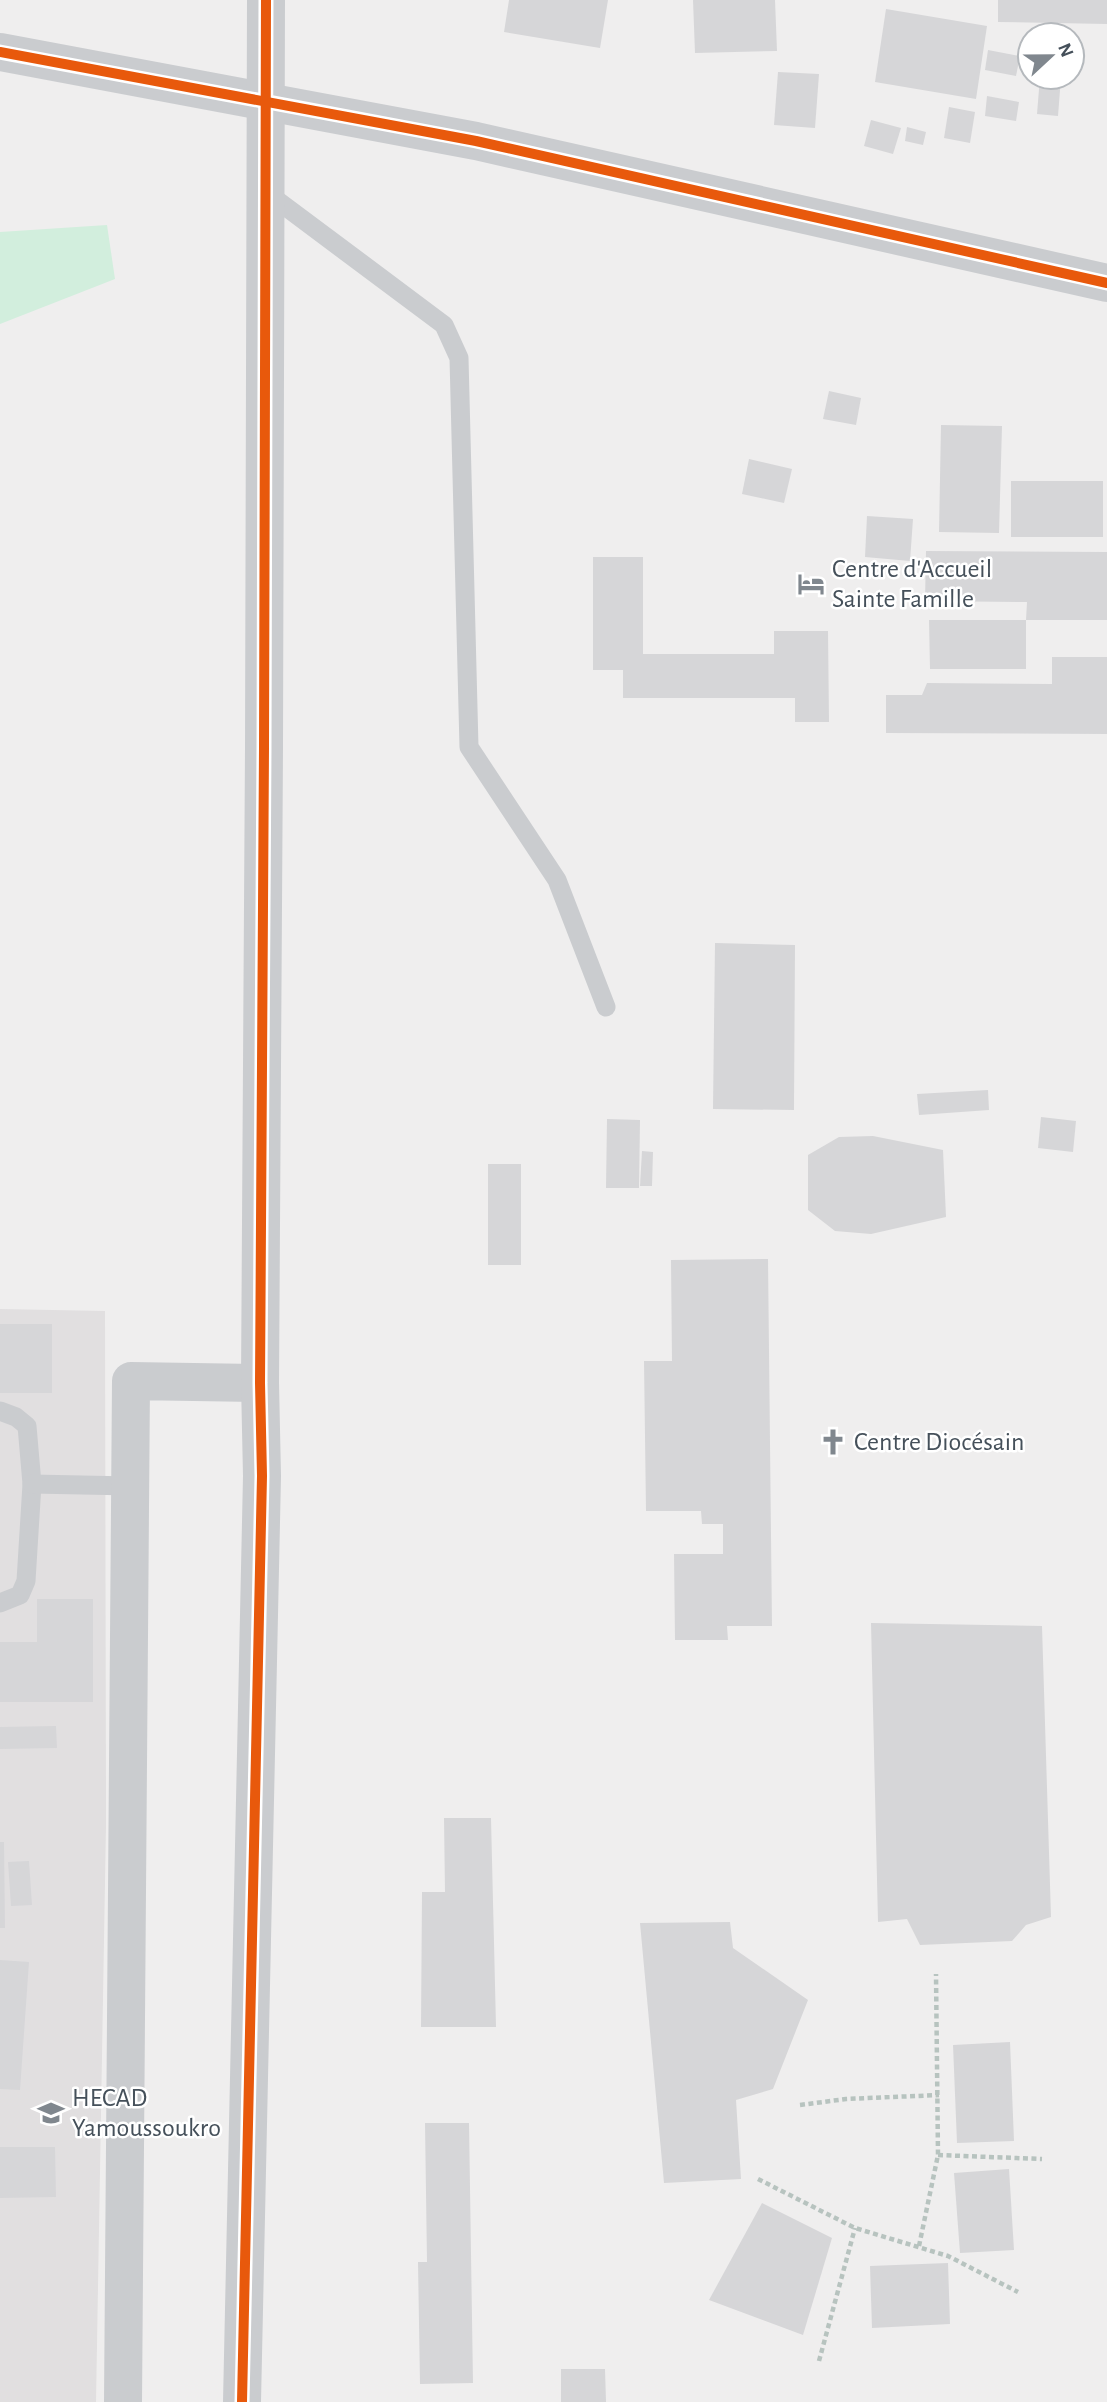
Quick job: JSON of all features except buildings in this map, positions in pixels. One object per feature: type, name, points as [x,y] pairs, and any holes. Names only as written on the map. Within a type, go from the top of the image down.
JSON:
[{"type":"street","points":[[243,2402],[261,1490],[266,0]]},
{"type":"street","points":[[0,52],[476,141],[1107,283]]},
{"type":"street","points":[[123,2402],[131,1381],[260,1383]]},
{"type":"lane","points":[[266,192],[444,325],[459,358],[469,747],[557,880],[606,1007]]},
{"type":"lane","points":[[0,1411],[16,1417],[27,1426],[32,1484],[26,1581],[20,1595],[0,1603]]},
{"type":"lane","points":[[32,1484],[132,1486]]},
{"type":"path","points":[[919,2246],[938,2155],[936,1974]]},
{"type":"path","points":[[800,2105],[846,2099],[939,2095]]},
{"type":"path","points":[[938,2155],[1042,2159]]},
{"type":"path","points":[[758,2179],[855,2228],[960,2261],[1018,2292]]},
{"type":"path","points":[[819,2361],[855,2228]]},
{"type":"shaded area","points":[[0,1309],[105,1311],[106,1824],[96,2402],[0,2402]]},
{"type":"green space","points":[[107,225],[115,279],[0,324],[0,232]]},
{"type":"cycle path","points":[[242,2402],[262,1476],[260,1383],[266,0]]},
{"type":"cycle path","points":[[0,52],[476,141],[1107,283]]},
{"type":"place","name":"Centre d'Accueil Sainte Famille","points":[[811,584]]},
{"type":"place","name":"Centre Diocésain","points":[[833,1442]]},
{"type":"place","name":"HECAD Yamoussoukro","points":[[51,2113]]}]
